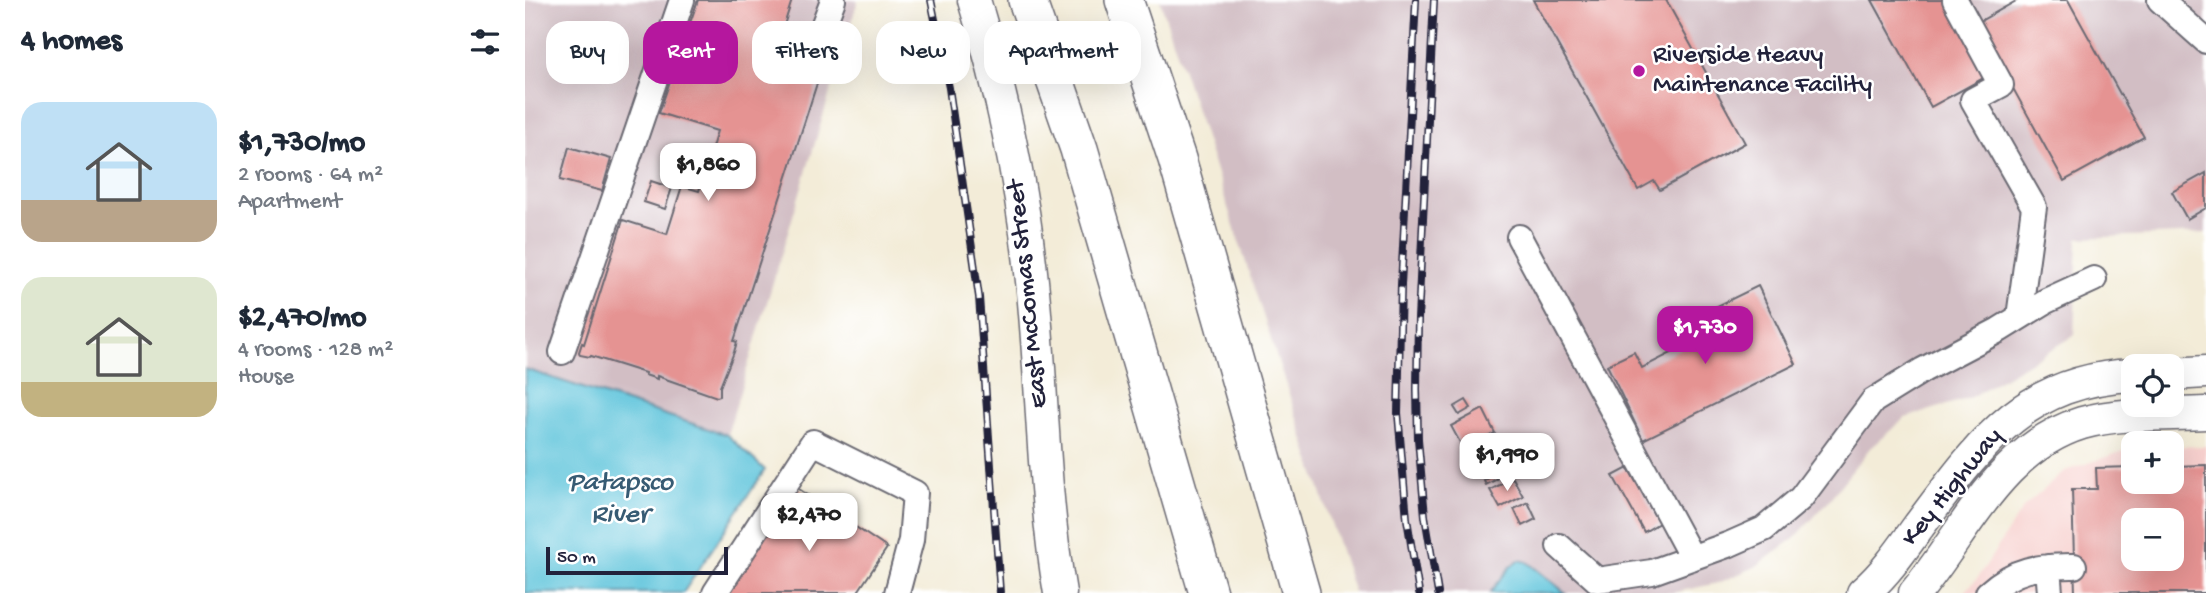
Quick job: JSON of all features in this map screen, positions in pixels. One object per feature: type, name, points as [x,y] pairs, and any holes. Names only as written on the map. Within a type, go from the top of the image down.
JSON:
[{"type":"highway","points":[[1027,0],[1079,149],[1208,593]]},
{"type":"highway","points":[[1124,0],[1177,159],[1301,593]]},
{"type":"main road","name":"East McComas Street","points":[[974,0],[1007,120],[1026,228],[1046,489],[1060,593]]},
{"type":"main road","points":[[2184,373],[2206,372]]},
{"type":"main road","name":"Key Highway","points":[[1863,593],[1892,564],[1975,453],[2013,415],[2069,386],[2121,376]]},
{"type":"main road","name":"Key Highway","points":[[1915,593],[1998,481],[2019,458],[2049,439],[2082,424],[2116,417],[2206,413]]},
{"type":"lane","points":[[562,352],[682,0]]},
{"type":"lane","points":[[825,21],[833,0]]},
{"type":"lane","points":[[1955,0],[2001,85],[1973,100],[2034,207],[2019,317]]},
{"type":"lane","points":[[2160,0],[2206,41]]},
{"type":"lane","points":[[1519,237],[1692,558]]},
{"type":"lane","points":[[1559,546],[1597,580],[1652,572],[1764,529],[1801,498],[1873,401],[2046,301],[2094,279]]},
{"type":"lane","points":[[715,593],[813,442],[915,493],[911,540],[897,593]]},
{"type":"lane","points":[[1988,593],[1999,583],[2030,568],[2074,566]]},
{"type":"lane","points":[[2048,567],[2049,593]]},
{"type":"shaded area","points":[[525,0],[858,0],[852,21],[752,21],[752,84],[833,84],[727,435],[525,369]]},
{"type":"shaded area","points":[[1160,0],[2206,0],[2206,233],[2078,238],[2074,336],[1969,398],[1905,418],[1870,448],[1795,538],[1755,567],[1718,583],[1672,593],[1354,593]]},
{"type":"shaded area","points":[[2206,446],[2206,593],[1964,593],[1979,576],[2023,508],[2065,471],[2121,452],[2121,494],[2184,494],[2184,447]]},
{"type":"water","name":"Patapsco River","points":[[525,369],[727,435],[765,470],[683,593],[525,593]]},
{"type":"water","points":[[1519,560],[1527,562],[1566,593],[1490,593]]},
{"type":"building","points":[[698,0],[792,0],[785,21],[752,21],[752,84],[817,84],[734,341],[737,342],[720,387],[720,396],[717,397],[657,376],[657,379],[591,356],[580,355],[579,352],[582,343],[584,344],[623,220],[667,234],[682,186],[699,191],[717,131],[659,113],[669,84],[738,84],[738,21],[691,21]]},
{"type":"building","name":"Riverside Heavy Maintenance Facility","points":[[1533,0],[1666,0],[1745,143],[1660,190],[1654,181],[1638,190]]},
{"type":"building","points":[[1872,0],[1949,0],[1991,74],[1931,107]]},
{"type":"building","points":[[2018,0],[2068,0],[2144,137],[2064,181],[1977,23]]},
{"type":"building","points":[[569,147],[611,159],[602,191],[560,180]]},
{"type":"building","points":[[2206,173],[2206,208],[2187,219],[2172,192]]},
{"type":"building","points":[[651,181],[672,188],[665,209],[644,202]]},
{"type":"building","points":[[1758,286],[1796,364],[1643,440],[1607,365],[1634,352],[1642,368],[1713,332],[1703,313]]},
{"type":"building","points":[[1466,400],[1471,408],[1459,415],[1454,407]]},
{"type":"building","points":[[1483,409],[1495,433],[1464,450],[1451,426]]},
{"type":"building","points":[[2206,465],[2206,593],[2075,593],[2072,489],[2097,489],[2096,468],[2121,467],[2121,494],[2184,494],[2184,466]]},
{"type":"building","points":[[1628,468],[1659,523],[1644,532],[1613,476]]},
{"type":"building","points":[[1495,474],[1497,479],[1486,485],[1484,481]]},
{"type":"building","points":[[1513,478],[1523,496],[1500,508],[1490,490]]},
{"type":"building","points":[[796,487],[887,548],[857,593],[726,593]]},
{"type":"building","points":[[1528,502],[1536,519],[1522,526],[1514,509]]},
{"type":"railway","points":[[931,0],[949,88],[979,297],[1000,593]]},
{"type":"railway","points":[[1416,0],[1401,285],[1398,413],[1407,519],[1419,593]]},
{"type":"railway","points":[[1434,0],[1417,389],[1418,439],[1425,516],[1438,593]]},
{"type":"place","name":"Riverside Heavy Maintenance Facility","points":[[1639,71]]}]
